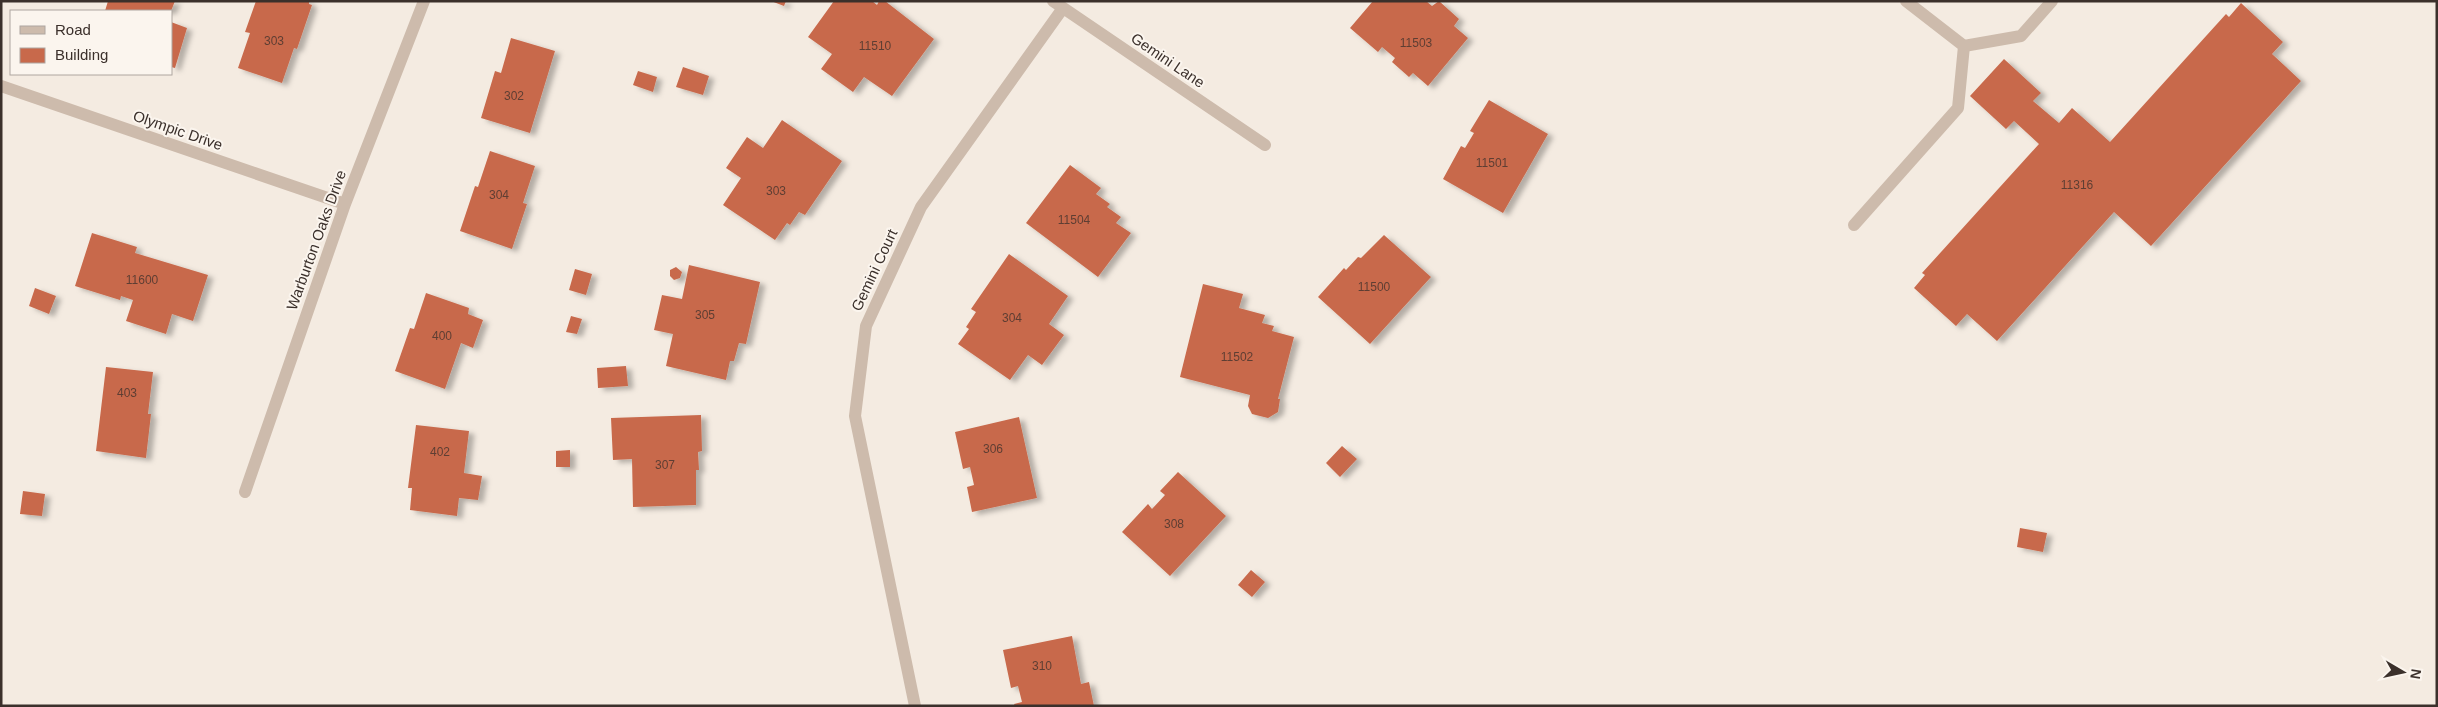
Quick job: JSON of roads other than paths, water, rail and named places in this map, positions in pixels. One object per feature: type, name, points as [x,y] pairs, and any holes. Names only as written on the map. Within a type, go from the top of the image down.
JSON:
[{"type":"street","name":"Warburton Oaks Drive","points":[[245,492],[345,204],[424,1]]},
{"type":"street","points":[[1906,1],[1964,46],[2021,36],[2052,1]]},
{"type":"street","name":"Gemini Lane","points":[[1058,5],[1265,145]]},
{"type":"street","name":"Gemini Court","points":[[915,706],[855,416],[866,326],[921,207],[1058,5]]},
{"type":"street","points":[[1854,224],[1958,108],[1964,46]]},
{"type":"street","name":"Olympic Drive","points":[[1,86],[345,204]]}]
